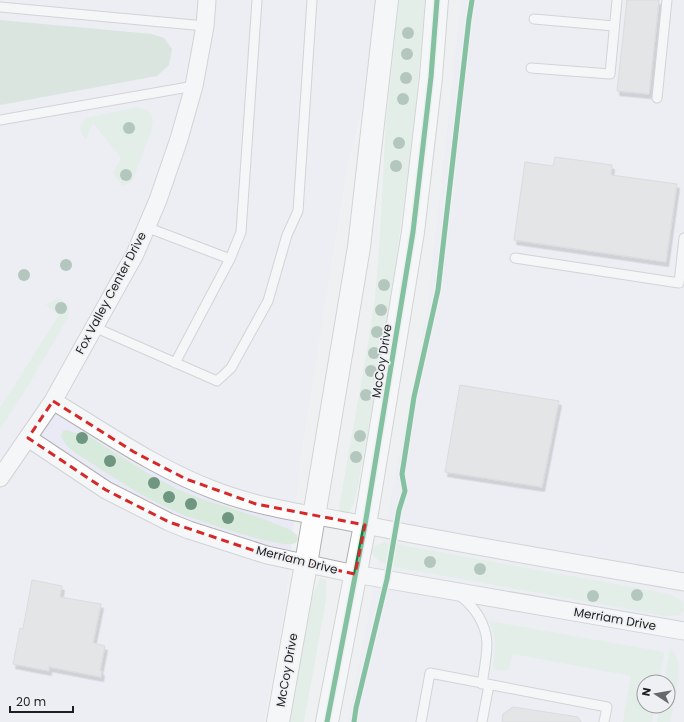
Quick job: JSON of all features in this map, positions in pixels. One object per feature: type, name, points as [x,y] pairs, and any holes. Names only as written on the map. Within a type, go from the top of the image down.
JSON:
[{"type":"street","name":"Fox Valley Center Drive","points":[[0,478],[53,401],[135,254],[158,200],[179,139],[194,86],[205,26],[207,0]]},
{"type":"street","name":"McCoy Drive","points":[[278,722],[359,247],[387,0]]},
{"type":"street","name":"McCoy Drive","points":[[328,722],[365,525],[413,232],[431,77],[437,0]]},
{"type":"street","points":[[53,401],[134,452],[186,480],[256,504],[684,582]]},
{"type":"street","name":"Merriam Drive","points":[[28,438],[106,490],[169,522],[188,530],[260,552],[306,564],[355,574],[684,631]]},
{"type":"lane","points":[[175,363],[230,259],[241,232],[257,0]]},
{"type":"lane","points":[[94,327],[217,380],[231,368],[268,301],[287,235],[298,210],[312,0]]},
{"type":"lane","points":[[531,68],[610,74],[617,0]]},
{"type":"lane","points":[[657,98],[667,0]]},
{"type":"lane","points":[[0,7],[205,26]]},
{"type":"lane","points":[[534,19],[614,26]]},
{"type":"lane","points":[[0,120],[194,86]]},
{"type":"lane","points":[[146,227],[230,259]]},
{"type":"lane","points":[[515,258],[679,283],[684,238]]},
{"type":"lane","points":[[454,590],[470,603],[480,620],[487,642],[482,722]]},
{"type":"lane","points":[[421,722],[430,673],[607,707],[604,722]]},
{"type":"highlighted area","points":[[53,401],[134,452],[186,479],[256,504],[365,525],[355,574],[267,555],[169,522],[106,490],[28,438]]},
{"type":"shaded area","points":[[0,0],[375,0],[363,102],[346,173],[301,454],[285,606],[264,722],[0,722]]},
{"type":"shaded area","points":[[461,0],[684,0],[684,722],[348,722],[428,305]]},
{"type":"green space","points":[[399,0],[425,0],[414,122],[398,244],[379,365],[358,485],[353,506],[348,514],[340,513],[339,508],[375,297],[386,122]]},
{"type":"green space","points":[[0,20],[152,34],[164,38],[172,49],[169,65],[157,76],[0,105]]},
{"type":"green space","points":[[138,107],[148,110],[153,120],[150,135],[132,182],[122,186],[113,173],[121,158],[93,123],[86,140],[80,129],[86,118]]},
{"type":"green space","points":[[57,298],[66,303],[68,318],[20,399],[0,429],[0,408],[59,315],[46,305]]},
{"type":"green space","points":[[66,430],[88,436],[154,477],[177,489],[289,529],[297,535],[298,538],[295,543],[289,544],[263,540],[215,526],[172,510],[131,489],[77,454],[67,446],[61,437],[63,431]]},
{"type":"green space","points":[[385,542],[672,595],[683,602],[684,611],[680,615],[665,616],[395,567],[379,560],[372,553],[375,546]]},
{"type":"green space","points":[[320,578],[326,580],[326,600],[304,722],[288,722],[312,597]]},
{"type":"green space","points":[[489,621],[664,652],[660,674],[636,674],[636,714],[654,714],[652,722],[623,722],[631,676],[513,654],[509,669],[506,671],[495,670],[493,666],[495,648],[493,633]]},
{"type":"green space","points":[[670,648],[676,656],[679,665],[676,695],[676,674],[665,674]]},
{"type":"green space","points":[[658,714],[672,714],[670,722],[657,722]]},
{"type":"building","points":[[627,0],[659,0],[649,94],[617,91]]},
{"type":"building","points":[[555,157],[612,165],[611,175],[677,184],[666,262],[514,240],[525,162],[553,166]]},
{"type":"building","points":[[460,385],[559,401],[542,487],[445,472]]},
{"type":"building","points":[[32,580],[62,586],[60,597],[101,604],[93,643],[105,646],[100,671],[102,671],[101,677],[49,667],[49,671],[13,664],[20,628],[23,629]]},
{"type":"building","points":[[513,707],[578,717],[581,722],[502,722],[503,714]]},
{"type":"cycle path","points":[[327,722],[365,525],[413,232],[431,77],[437,0]]},
{"type":"cycle path","points":[[354,722],[387,579],[399,510],[405,491],[402,474],[414,397],[438,290],[472,0]]}]
